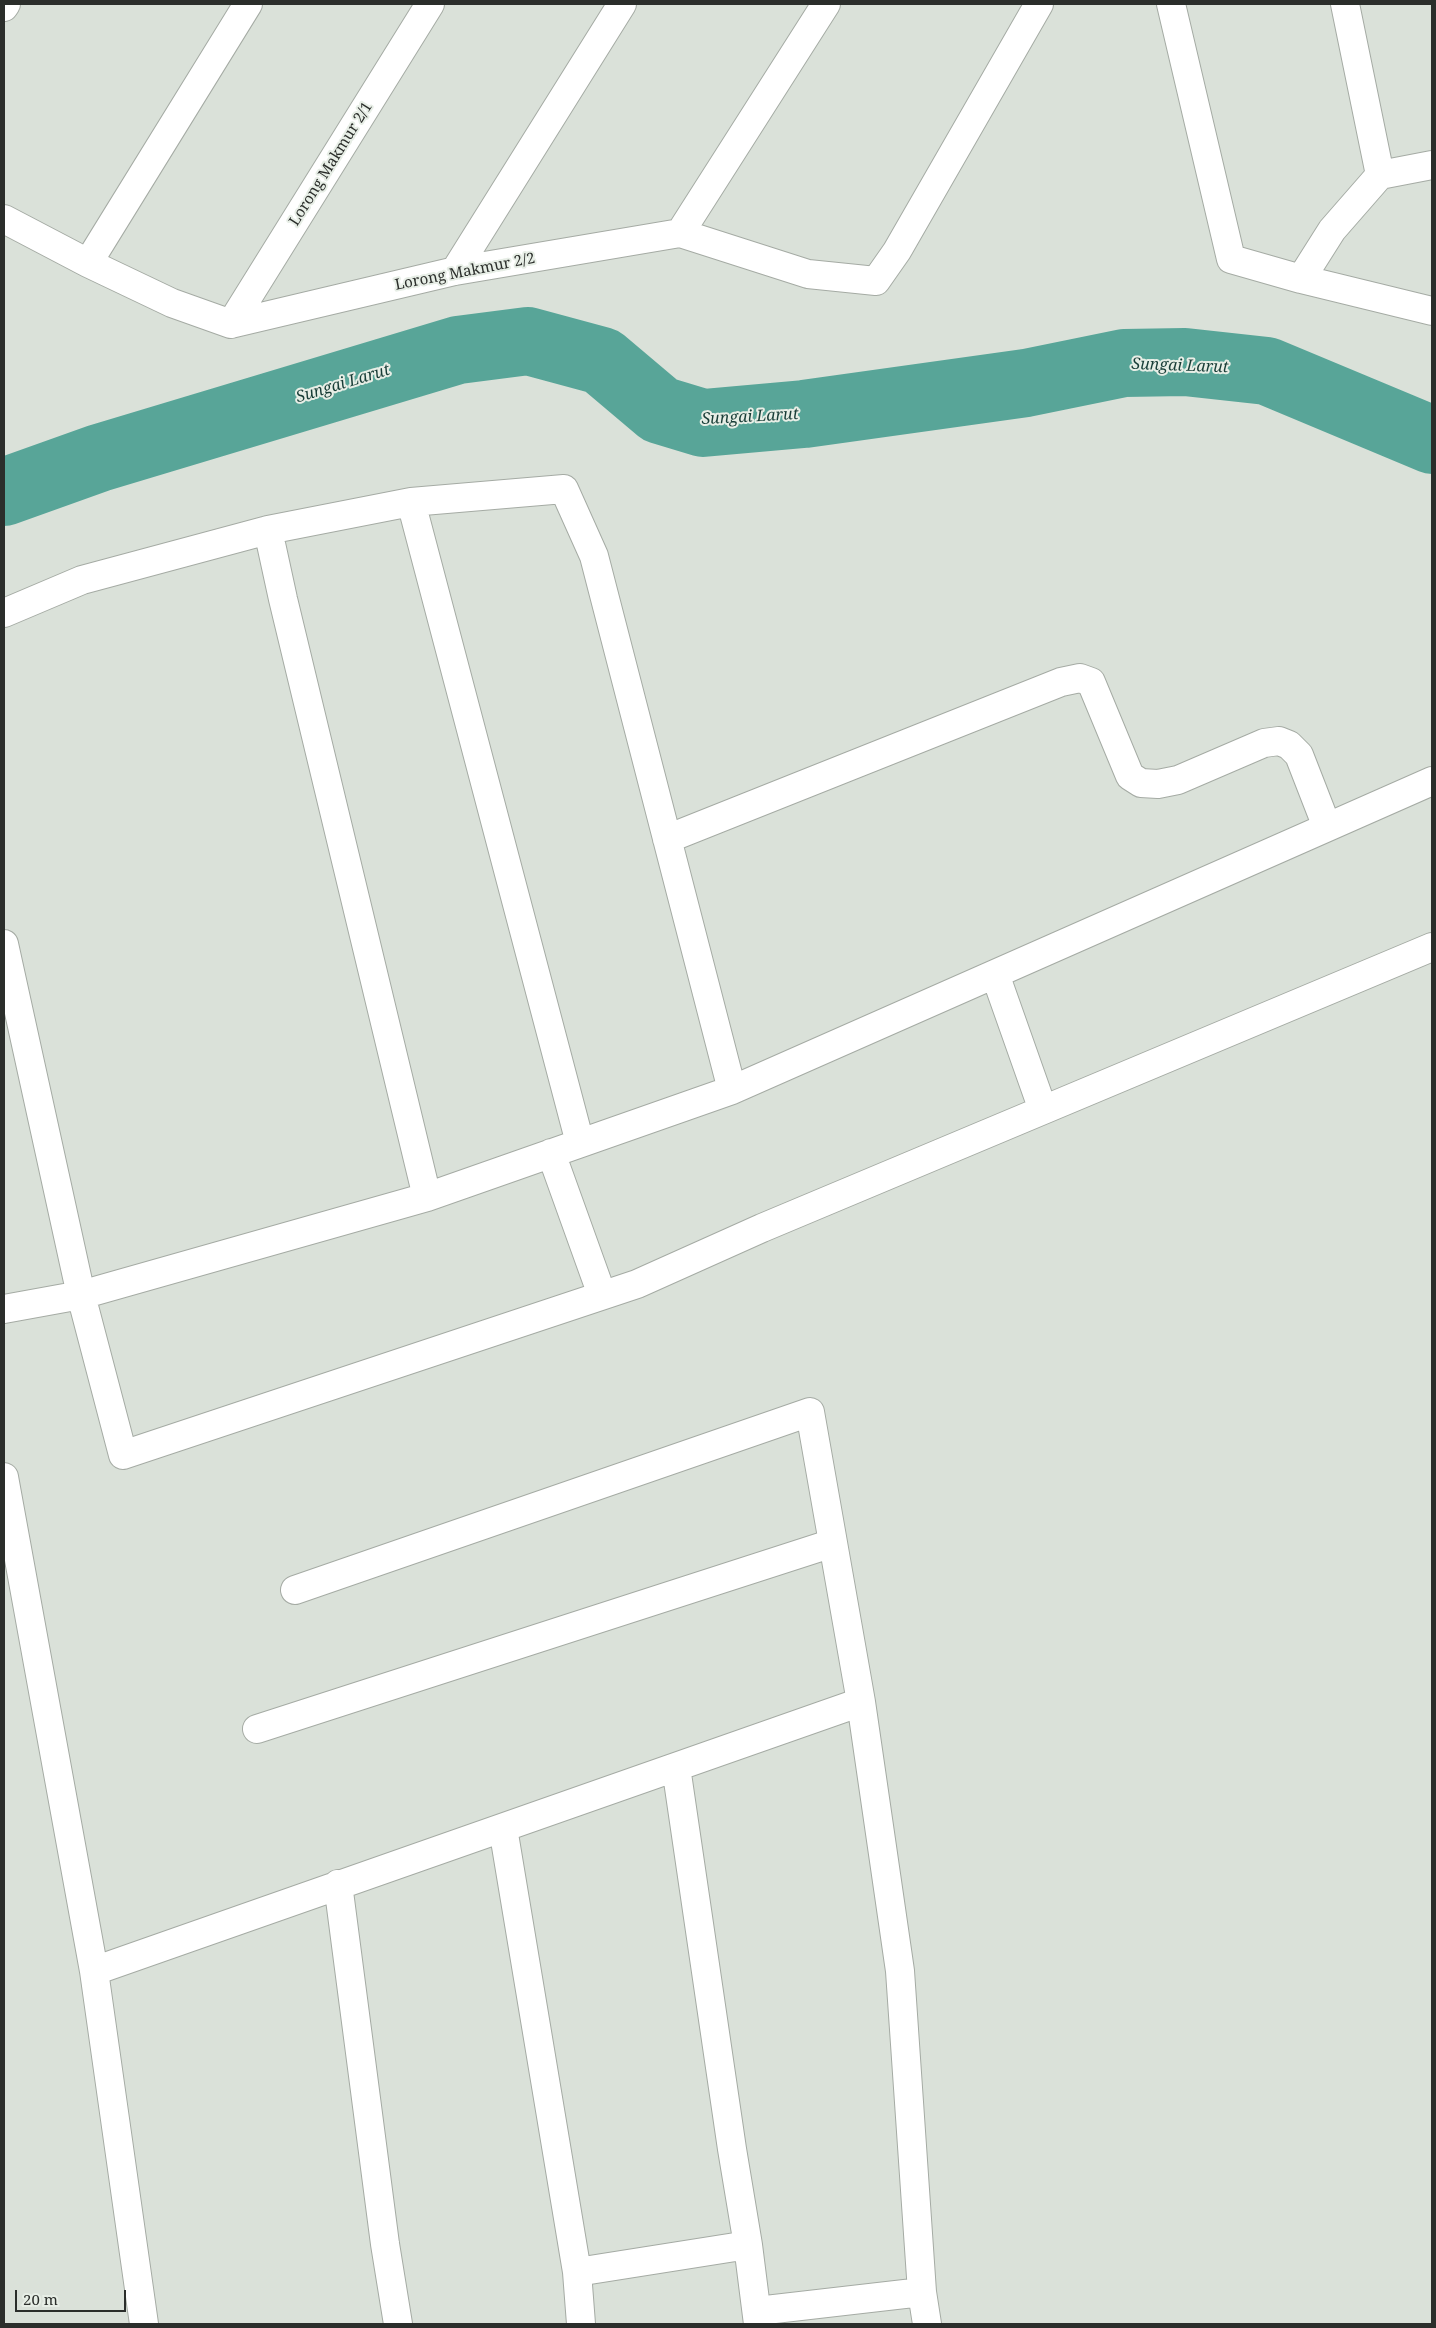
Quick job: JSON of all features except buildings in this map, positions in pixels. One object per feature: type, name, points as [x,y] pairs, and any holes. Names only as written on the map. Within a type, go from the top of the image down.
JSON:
[{"type":"street","points":[[88,264],[248,4]]},
{"type":"street","name":"Lorong Makmur 2/1","points":[[231,324],[430,4]]},
{"type":"street","points":[[455,271],[622,4]]},
{"type":"street","points":[[826,4],[680,233],[808,274],[876,281],[897,251],[1039,4]]},
{"type":"street","points":[[1171,4],[1232,259],[1301,279],[1432,311]]},
{"type":"street","points":[[1345,4],[1380,175]]},
{"type":"street","points":[[1301,279],[1332,230],[1380,175],[1432,165]]},
{"type":"street","points":[[4,220],[88,264],[172,303],[231,324]]},
{"type":"street","name":"Lorong Makmur 2/2","points":[[231,324],[455,271],[680,233]]},
{"type":"street","points":[[4,613],[82,580],[268,530],[412,502],[564,490],[594,556],[732,1090]]},
{"type":"street","points":[[412,502],[580,1143]]},
{"type":"street","points":[[268,530],[285,609],[427,1197]]},
{"type":"street","points":[[667,839],[1061,682],[1080,678],[1091,682],[1130,776],[1141,783],[1158,784],[1178,780],[1264,743],[1279,741],[1289,745],[1299,755],[1327,827]]},
{"type":"street","points":[[4,1309],[82,1295],[427,1197],[732,1090],[1432,781]]},
{"type":"street","points":[[4,944],[82,1295],[123,1455],[637,1284],[771,1224],[1432,948]]},
{"type":"street","points":[[996,974],[1044,1110]]},
{"type":"street","points":[[550,1153],[602,1295]]},
{"type":"street","points":[[295,1590],[810,1412],[862,1702],[900,1971],[922,2292],[927,2324]]},
{"type":"street","points":[[4,1477],[94,1971],[144,2324]]},
{"type":"street","points":[[257,1729],[833,1542]]},
{"type":"street","points":[[94,1971],[862,1702]]},
{"type":"street","points":[[676,1767],[758,2318],[922,2292]]},
{"type":"street","points":[[503,1828],[577,2272],[581,2324]]},
{"type":"street","points":[[338,1884],[384,2235],[398,2324]]},
{"type":"street","points":[[577,2272],[748,2245]]},
{"type":"waterway","name":"Sungai Larut","points":[[4,492],[99,458],[458,350],[528,341],[602,361],[660,410],[703,423],[804,414],[1026,383],[1124,363],[1185,362],[1267,371],[1432,440]]}]
